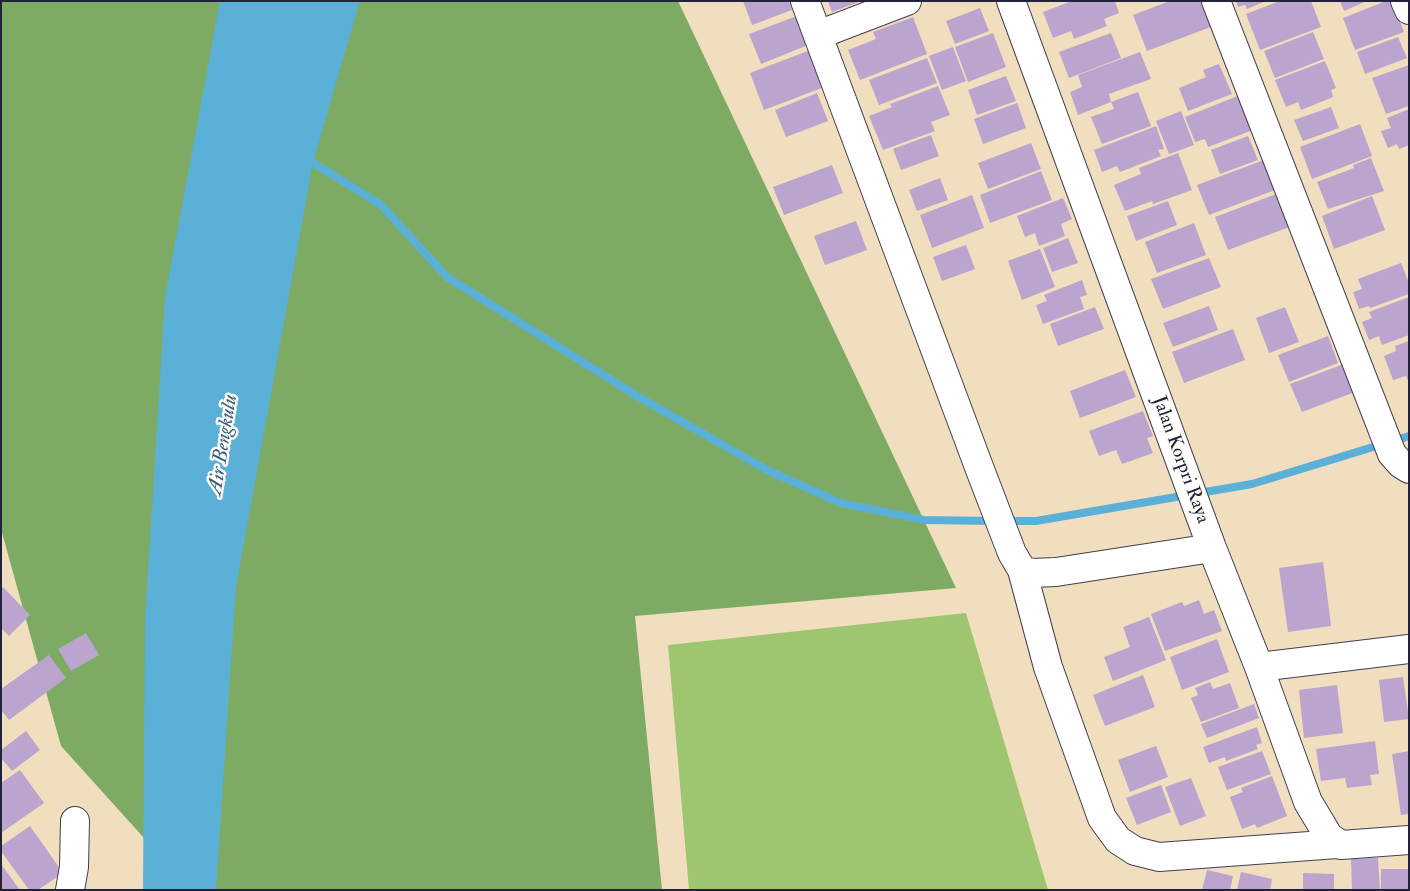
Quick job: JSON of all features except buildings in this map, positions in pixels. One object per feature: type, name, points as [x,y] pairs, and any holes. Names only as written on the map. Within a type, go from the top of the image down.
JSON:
[{"type":"street","points":[[805,1],[1002,523],[1022,570],[1048,667],[1102,818],[1118,840],[1135,851],[1159,857],[1337,844],[1349,846],[1409,840]]},
{"type":"street","points":[[818,35],[907,1]]},
{"type":"street","name":"Jalan Korpri Raya","points":[[1011,1],[1212,548],[1259,667],[1308,802],[1329,837],[1337,844]]},
{"type":"street","points":[[1216,1],[1395,452]]},
{"type":"street","points":[[1405,1],[1409,10]]},
{"type":"street","points":[[1022,570],[1032,573],[1056,572],[1212,548]]},
{"type":"street","points":[[1259,667],[1409,649]]},
{"type":"street","points":[[70,890],[74,867],[76,821]]},
{"type":"green space","points":[[1,1],[678,1],[956,588],[635,616],[662,890],[191,890],[61,746],[1,529]]},
{"type":"green space","points":[[966,613],[1048,890],[689,890],[668,645]]},
{"type":"water","name":"Air Bengkulu","points":[[220,1],[360,1],[313,162],[236,587],[216,890],[143,890],[145,620],[165,297]]},
{"type":"waterway","points":[[304,157],[381,205],[447,277],[637,396],[767,470],[841,503],[924,520],[995,521]]},
{"type":"waterway","points":[[1006,521],[1036,521],[1252,484],[1409,436]]}]
